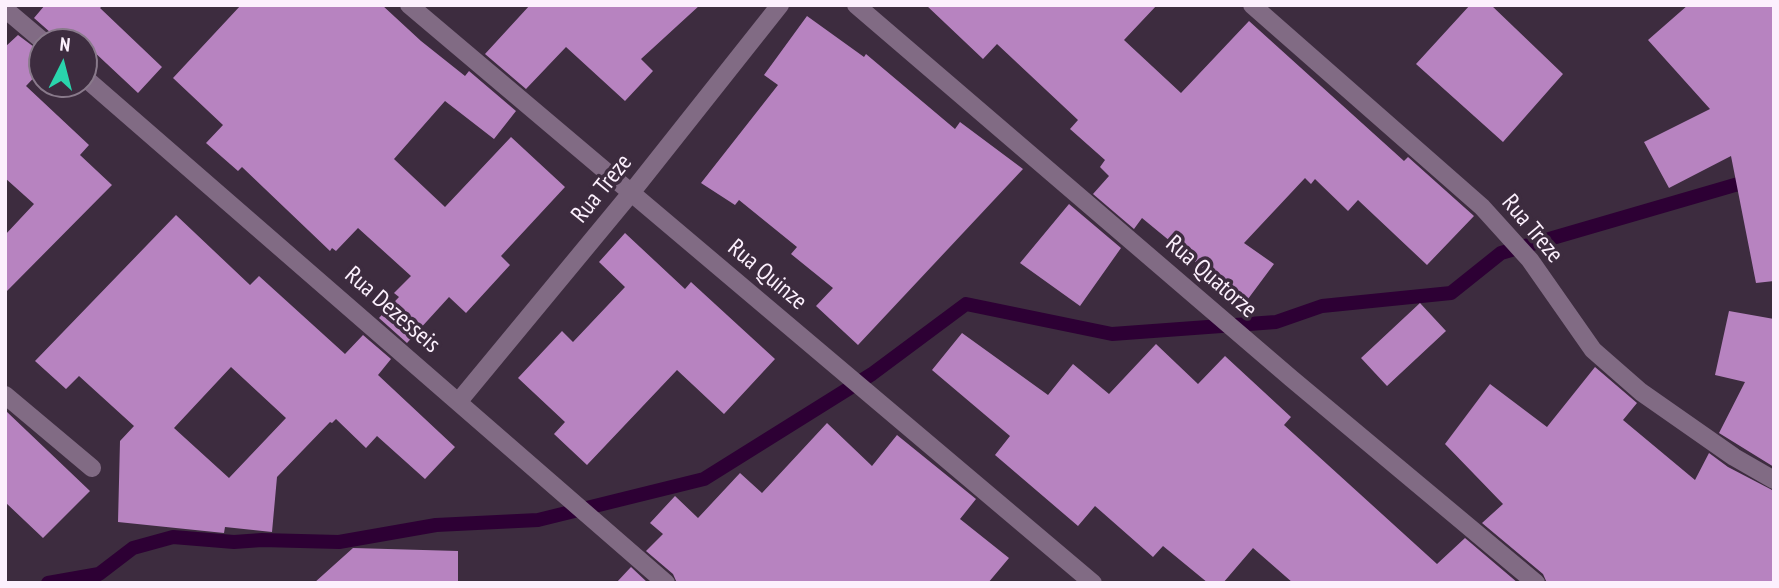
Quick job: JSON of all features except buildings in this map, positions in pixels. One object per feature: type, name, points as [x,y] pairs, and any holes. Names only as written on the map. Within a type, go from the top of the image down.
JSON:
[{"type":"street","name":"Rua Quinze","points":[[409,5],[1093,583]]},
{"type":"street","name":"Rua Treze","points":[[459,401],[631,193],[780,5]]},
{"type":"street","name":"Rua Quatorze","points":[[856,5],[1292,379],[1536,583]]},
{"type":"street","name":"Rua Treze","points":[[1252,5],[1482,207],[1530,260],[1593,351],[1641,392],[1734,457],[1774,480]]},
{"type":"street","points":[[5,9],[28,28]]},
{"type":"street","name":"Rua Dezesseis","points":[[98,89],[666,583]]},
{"type":"street","points":[[5,395],[92,468]]},
{"type":"waterway","points":[[48,583],[99,574],[133,548],[173,537],[234,542],[339,542],[436,525],[538,520],[704,479],[872,374],[966,304],[1112,334],[1276,322],[1322,306],[1451,293],[1501,253],[1752,180]]}]
